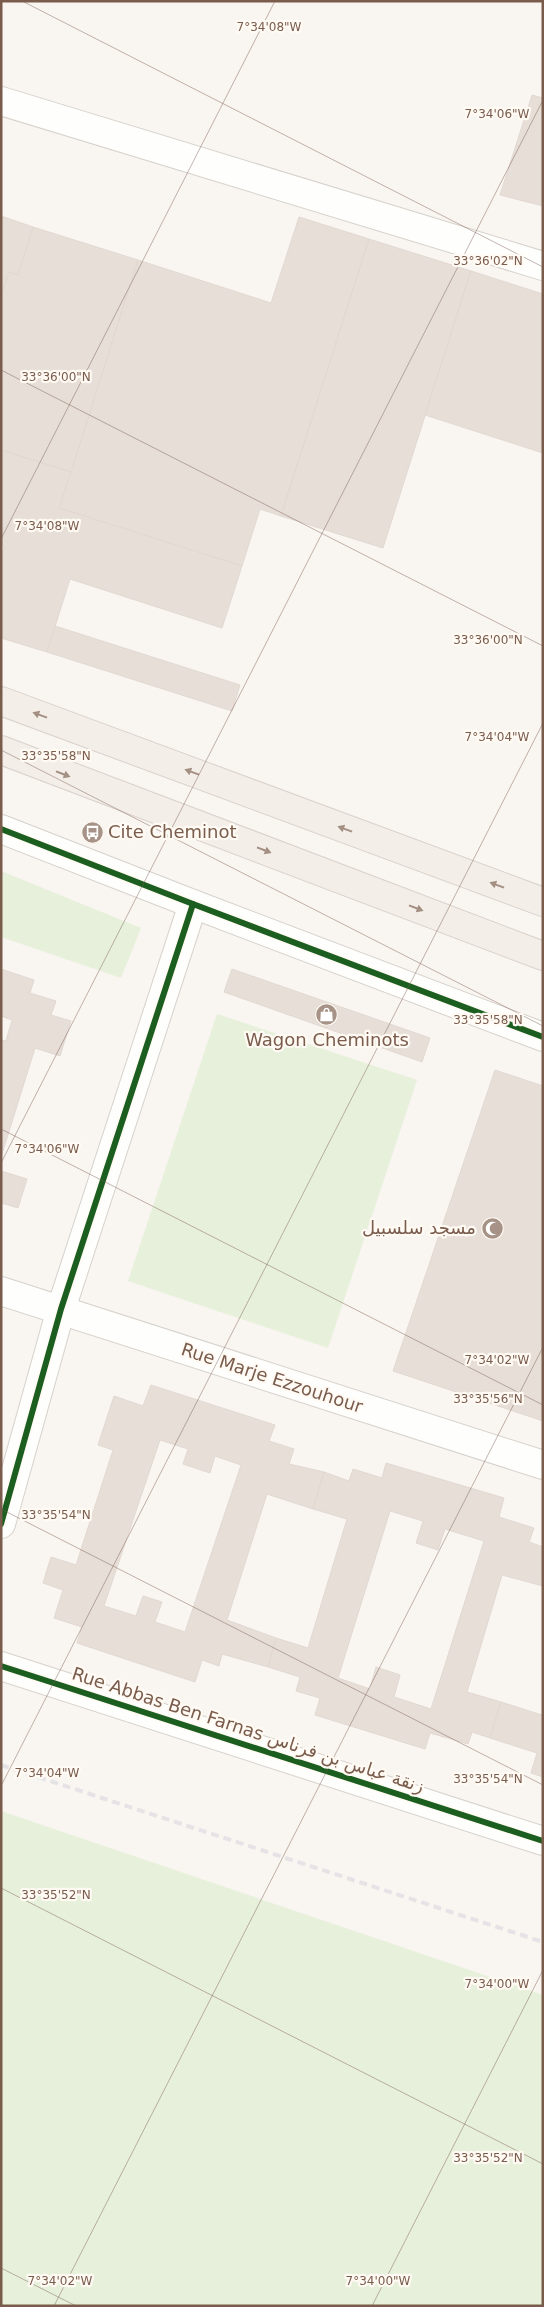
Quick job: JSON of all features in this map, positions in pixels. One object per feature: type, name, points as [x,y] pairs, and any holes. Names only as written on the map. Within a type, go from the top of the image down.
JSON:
[{"type":"main road","points":[[1,701],[543,902]]},
{"type":"main road","points":[[1,750],[543,956]]},
{"type":"street","points":[[1,101],[543,266]]},
{"type":"street","points":[[1,829],[543,1037]]},
{"type":"street","points":[[1,1524],[61,1309],[193,904]]},
{"type":"street","name":"Rue Marje Ezzouhour","points":[[1,1291],[543,1465]]},
{"type":"street","name":"Rue Abbas Ben Farnas زنقة عباس بن فرناس","points":[[1,1666],[543,1841]]},
{"type":"green space","points":[[1,871],[141,928],[121,978],[1,937]]},
{"type":"green space","points":[[217,1014],[417,1080],[328,1348],[128,1281]]},
{"type":"green space","points":[[1,1811],[543,1995],[543,2306],[1,2306]]},
{"type":"building","points":[[532,95],[543,98],[543,206],[500,195]]},
{"type":"building","points":[[1,216],[33,227],[18,275],[9,272],[1,296]]},
{"type":"building","points":[[299,217],[369,239],[281,516],[260,509],[242,566],[59,508],[138,260],[271,303]]},
{"type":"building","points":[[33,227],[138,260],[71,472],[1,450],[1,296],[9,272],[18,275]]},
{"type":"building","points":[[369,239],[471,271],[383,548],[281,516]]},
{"type":"building","points":[[471,271],[543,294],[543,453],[425,415]]},
{"type":"building","points":[[1,450],[71,472],[59,508],[242,566],[222,628],[70,579],[47,652],[1,638],[1,557],[4,547],[1,546]]},
{"type":"building","points":[[55,626],[240,685],[232,711],[47,652]]},
{"type":"building","points":[[1,969],[34,980],[30,993],[56,1001],[51,1015],[71,1021],[60,1056],[35,1048],[1,1157],[1,1040],[6,1041],[12,1020],[1,1016]]},
{"type":"building","name":"Wagon Cheminots","points":[[232,969],[430,1038],[422,1062],[224,992]]},
{"type":"building","name":"مسجد سلسبيل","points":[[495,1070],[543,1086],[543,1421],[393,1371]]},
{"type":"building","points":[[1,1171],[27,1179],[18,1208],[2,1203],[1,1206]]},
{"type":"building","points":[[151,1385],[275,1425],[269,1441],[294,1449],[289,1464],[324,1472],[313,1509],[267,1494],[227,1620],[276,1638],[268,1667],[222,1654],[219,1666],[202,1660],[195,1682],[77,1643],[82,1627],[54,1618],[63,1590],[43,1583],[51,1557],[76,1565],[113,1450],[98,1445],[114,1396],[143,1406]],"holes":[[[160,1440],[188,1449],[183,1464],[210,1473],[215,1456],[241,1465],[185,1632],[155,1622],[162,1602],[143,1596],[136,1616],[104,1606]]]},
{"type":"building","points":[[386,1463],[504,1498],[499,1517],[534,1528],[529,1542],[543,1547],[543,1586],[502,1575],[467,1692],[501,1702],[490,1738],[472,1732],[468,1744],[430,1733],[425,1749],[315,1715],[320,1698],[296,1691],[300,1677],[268,1667],[276,1638],[308,1648],[347,1519],[313,1509],[324,1472],[349,1481],[353,1469],[382,1478]],"holes":[[[390,1511],[423,1521],[416,1543],[438,1550],[445,1529],[484,1541],[431,1709],[394,1697],[400,1675],[376,1667],[370,1689],[338,1678]]]},
{"type":"building","points":[[501,1702],[542,1715],[543,1711],[543,1777],[531,1773],[537,1753],[490,1738]]},
{"type":"railway","points":[[1,1765],[543,1942]]},
{"type":"cycle path","points":[[1,829],[543,1037]]},
{"type":"cycle path","points":[[1,1524],[61,1309],[193,904]]},
{"type":"cycle path","points":[[1,1666],[543,1841]]},
{"type":"place","name":"Cite Cheminot","points":[[92,832]]},
{"type":"place","name":"Wagon Cheminots","points":[[327,1015]]},
{"type":"place","name":"مسجد سلسبيل","points":[[492,1228]]}]
